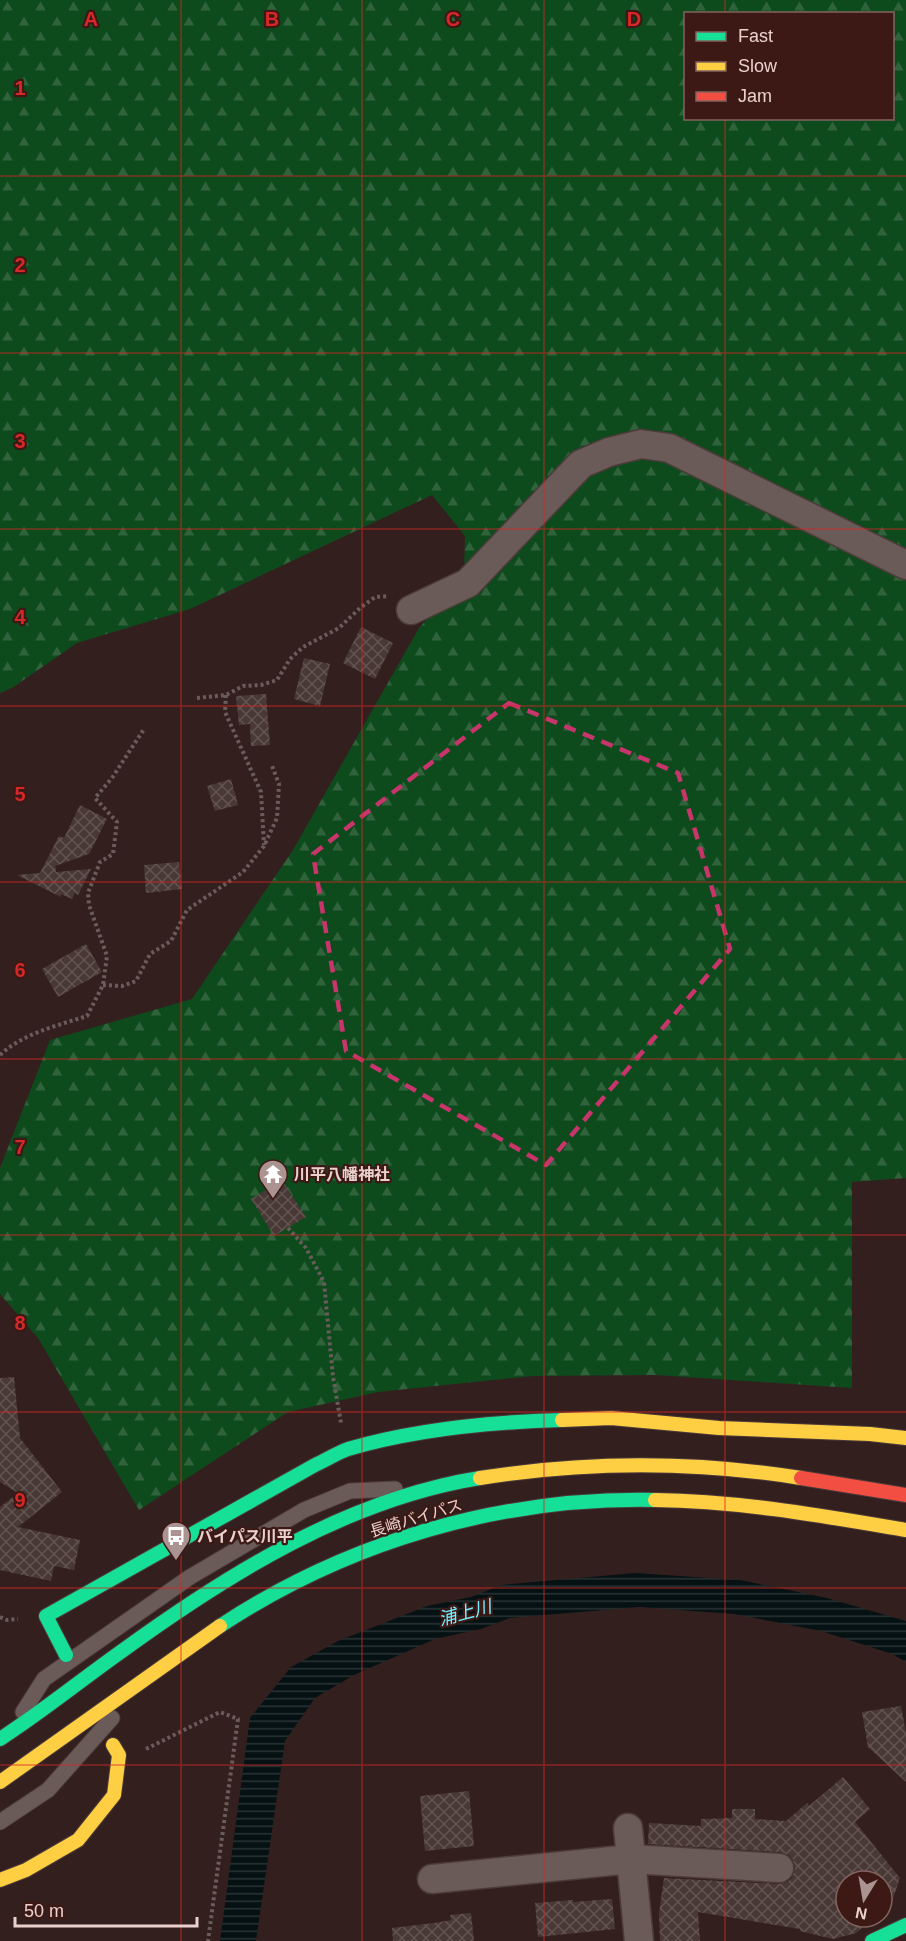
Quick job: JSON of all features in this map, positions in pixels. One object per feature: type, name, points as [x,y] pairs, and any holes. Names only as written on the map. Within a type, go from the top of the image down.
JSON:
[{"type":"main road","points":[[66,1655],[46,1616],[222,1516],[346,1450],[395,1438],[457,1428],[611,1418],[719,1428],[870,1434],[906,1438]]},
{"type":"main road","name":"長崎バイパス","points":[[4,1736],[124,1649],[246,1570],[339,1521],[438,1487],[544,1467],[580,1464],[651,1464],[764,1473],[906,1495]]},
{"type":"main road","name":"長崎バイパス","points":[[0,1782],[223,1625],[327,1566],[411,1533],[514,1509],[553,1503],[616,1500],[682,1500],[758,1507],[906,1530]]},
{"type":"main road","points":[[0,1880],[26,1870],[78,1840],[114,1796],[119,1755],[113,1745]]},
{"type":"main road","points":[[872,1941],[906,1925]]},
{"type":"street","points":[[411,610],[468,583],[581,464],[609,452],[641,444],[669,448],[906,566]]},
{"type":"street","points":[[628,1828],[639,1941]]},
{"type":"street","points":[[432,1879],[631,1859],[778,1868]]},
{"type":"lane","points":[[4,1736],[44,1679],[190,1577],[304,1510],[350,1491],[438,1487]]},
{"type":"lane","points":[[0,1822],[48,1790],[147,1677]]},
{"type":"path","points":[[197,698],[226,695],[243,686],[261,685],[277,680],[290,659],[303,646],[339,628],[375,597],[402,595],[411,610]]},
{"type":"path","points":[[226,695],[225,712],[261,792],[264,846]]},
{"type":"path","points":[[0,1055],[12,1044],[42,1030],[87,1016],[103,985],[107,957],[89,905],[88,893],[100,862],[113,854],[117,822],[95,798],[112,778],[144,729]]},
{"type":"path","points":[[103,985],[122,986],[136,981],[150,954],[171,941],[187,910],[243,872],[264,846],[277,818],[279,784],[272,766]]},
{"type":"path","points":[[288,1228],[306,1248],[324,1282],[333,1377],[346,1450]]},
{"type":"path","points":[[117,1767],[143,1750],[220,1712],[238,1719],[208,1941]]},
{"type":"highlighted area","points":[[509,703],[678,773],[730,949],[546,1165],[346,1051],[313,854]]},
{"type":"green space","points":[[0,0],[906,0],[906,1178],[852,1182],[852,1388],[656,1375],[533,1376],[378,1392],[288,1412],[139,1510],[38,1338],[0,1294],[0,1168],[50,1040],[192,999],[293,850],[419,628],[464,578],[465,536],[432,495],[190,609],[77,643],[12,688],[0,693]]},
{"type":"water","name":"浦上川","points":[[635,1573],[740,1580],[827,1598],[906,1621],[906,1662],[892,1654],[821,1631],[734,1614],[639,1607],[510,1618],[481,1629],[435,1639],[354,1675],[315,1698],[285,1741],[256,1941],[220,1941],[250,1718],[291,1667],[338,1641],[427,1606],[471,1597],[501,1585]]},
{"type":"building","points":[[361,627],[393,643],[375,679],[343,663]]},
{"type":"building","points":[[304,658],[330,664],[320,706],[294,699]]},
{"type":"building","points":[[266,694],[270,745],[251,746],[250,724],[239,725],[236,696]]},
{"type":"building","points":[[231,779],[238,805],[215,811],[207,786]]},
{"type":"building","points":[[80,805],[107,819],[89,854],[55,866],[56,872],[91,869],[78,895],[75,893],[72,899],[61,894],[61,897],[17,875],[40,873],[59,836],[64,838]]},
{"type":"building","points":[[179,862],[182,889],[146,893],[144,865]]},
{"type":"building","points":[[86,944],[102,972],[58,997],[42,969]]},
{"type":"building","name":"川平八幡神社","points":[[282,1180],[306,1217],[274,1236],[251,1199]]},
{"type":"building","points":[[14,1377],[20,1438],[62,1492],[18,1527],[80,1540],[74,1570],[54,1566],[51,1581],[0,1570],[0,1507],[18,1493],[0,1482],[0,1378]]},
{"type":"building","points":[[901,1706],[906,1733],[906,1782],[868,1747],[862,1712]]},
{"type":"building","points":[[843,1777],[870,1809],[855,1822],[893,1869],[834,1869],[834,1929],[861,1929],[856,1933],[833,1939],[800,1931],[800,1929],[698,1912],[700,1941],[660,1941],[659,1913],[664,1878],[779,1884],[792,1878],[795,1868],[789,1855],[780,1852],[648,1844],[649,1823],[701,1826],[701,1819],[732,1818],[732,1809],[755,1809],[755,1819],[786,1821],[807,1803],[809,1806]]},
{"type":"building","points":[[469,1791],[474,1846],[425,1851],[420,1796]]},
{"type":"building","points":[[894,1871],[900,1878],[894,1896]]},
{"type":"building","points":[[612,1899],[615,1929],[538,1937],[535,1903]]},
{"type":"building","points":[[471,1913],[474,1941],[393,1941],[392,1928],[451,1920],[450,1915]]},
{"type":"traffic: fast","points":[[66,1655],[46,1616],[340,1452],[400,1436],[427,1432],[481,1425],[562,1420]]},
{"type":"traffic: fast","points":[[0,1739],[162,1622],[204,1594],[291,1544],[383,1503],[431,1488],[480,1478]]},
{"type":"traffic: fast","points":[[220,1626],[269,1596],[321,1570],[373,1548],[428,1530],[483,1516],[540,1506],[597,1501],[655,1500]]},
{"type":"traffic: fast","points":[[872,1941],[906,1925]]},
{"type":"traffic: slow","points":[[562,1420],[611,1418],[719,1428],[870,1434],[906,1438]]},
{"type":"traffic: slow","points":[[480,1478],[561,1468],[641,1465],[721,1468],[801,1478]]},
{"type":"traffic: slow","points":[[655,1500],[750,1506],[906,1530]]},
{"type":"traffic: slow","points":[[0,1782],[220,1626]]},
{"type":"traffic: slow","points":[[0,1880],[26,1870],[78,1840],[114,1795],[119,1755],[113,1745]]},
{"type":"traffic: jam","points":[[801,1478],[906,1495]]},
{"type":"place","name":"川平八幡神社","points":[[273,1200]]},
{"type":"place","name":"バイパス川平","points":[[176,1562]]}]
